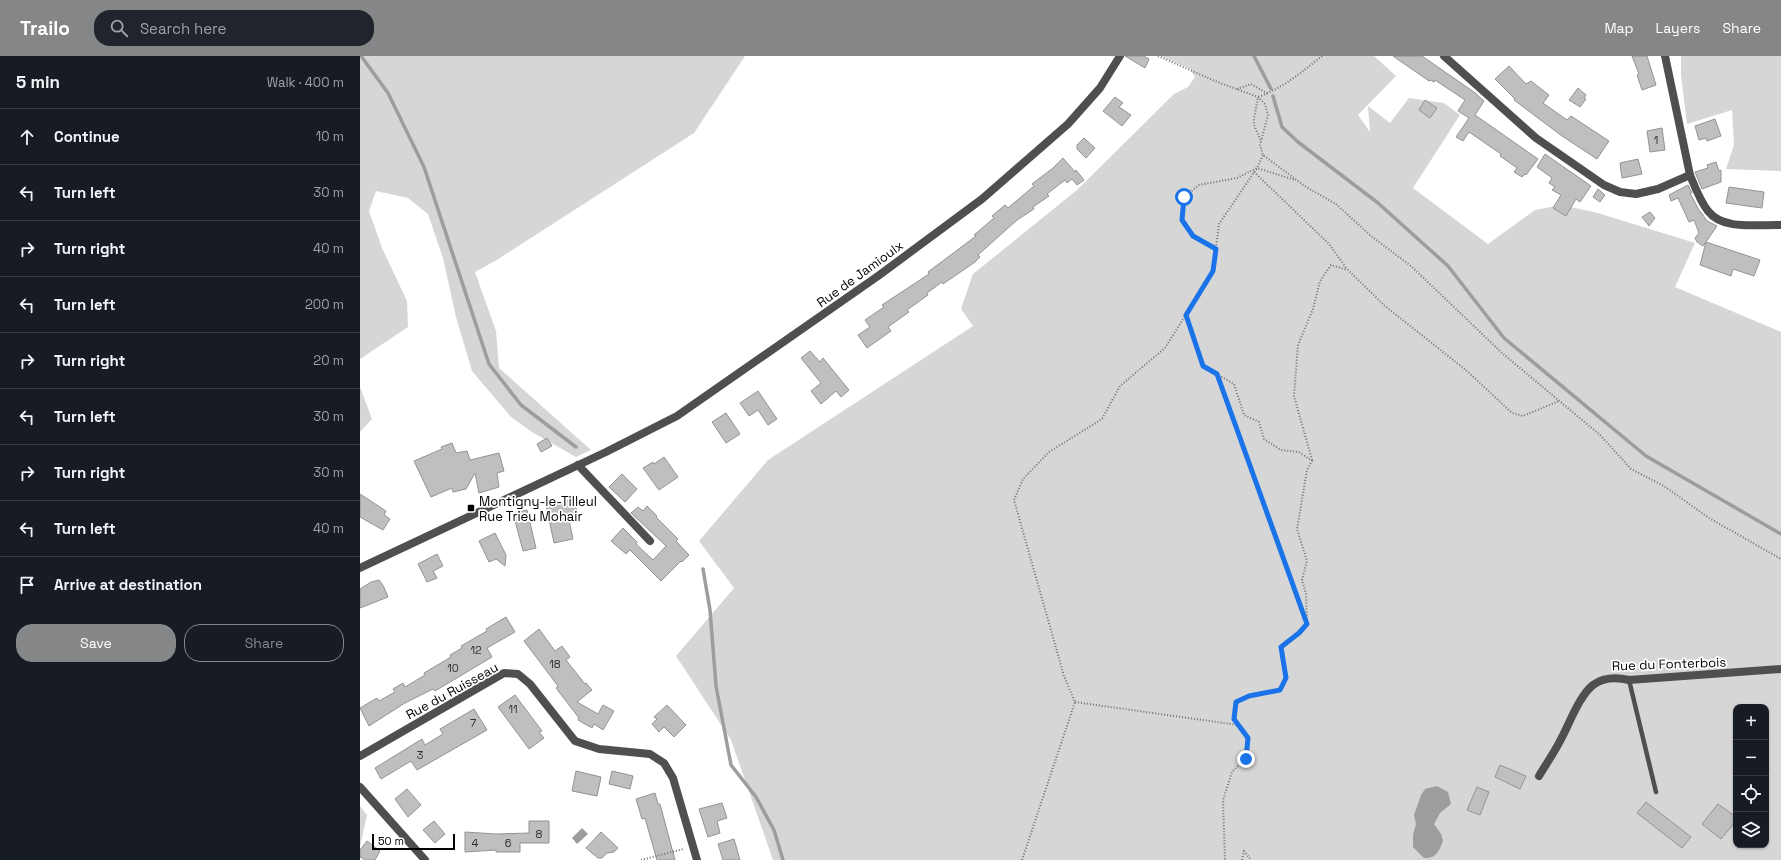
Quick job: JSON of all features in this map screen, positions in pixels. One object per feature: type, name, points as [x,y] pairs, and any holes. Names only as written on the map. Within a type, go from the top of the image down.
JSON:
[{"type":"street","name":"Rue de Jamioulx","points":[[360,568],[578,465],[677,416],[878,276],[982,199],[1068,124],[1100,88],[1120,56]]},
{"type":"street","points":[[1444,56],[1536,138],[1604,185],[1620,192],[1636,194],[1658,189],[1690,175]]},
{"type":"street","points":[[1665,56],[1690,175],[1708,211],[1718,221],[1740,224],[1781,225]]},
{"type":"street","points":[[578,465],[650,541]]},
{"type":"street","name":"Rue du Fonterbois","points":[[1539,776],[1560,742],[1582,700],[1592,686],[1606,679],[1620,678],[1629,680],[1781,669]]},
{"type":"street","name":"Rue du Ruisseau","points":[[360,756],[504,673],[518,674],[530,684],[575,741],[599,749],[650,754],[664,763],[673,778],[697,860]]},
{"type":"street","points":[[360,787],[425,860]]},
{"type":"lane","points":[[1629,680],[1656,792]]},
{"type":"path","points":[[1158,56],[1258,97],[1265,104],[1268,114],[1260,145],[1263,155],[1298,181],[1336,204],[1371,236],[1411,266],[1502,353],[1600,435],[1631,469],[1664,486],[1709,518],[1781,559]]},
{"type":"path","points":[[1258,97],[1268,94],[1289,82],[1322,56]]},
{"type":"path","points":[[1237,89],[1251,84],[1268,94]]},
{"type":"path","points":[[1258,97],[1254,125],[1261,141]]},
{"type":"path","points":[[1022,860],[1075,702],[1064,676],[1014,500],[1023,478],[1049,452],[1102,419],[1120,386],[1165,348],[1213,271],[1218,224],[1257,168],[1263,155]]},
{"type":"path","points":[[1216,249],[1193,236],[1182,220],[1184,197],[1199,185],[1237,178],[1257,168],[1298,181]]},
{"type":"path","points":[[1254,172],[1329,244],[1348,270],[1385,306],[1467,371],[1512,413],[1523,416],[1559,401]]},
{"type":"path","points":[[1225,860],[1223,800],[1232,772],[1246,759],[1248,738],[1234,719],[1236,702],[1249,696],[1280,690],[1286,678],[1281,647],[1299,633],[1307,624],[1306,594],[1302,580],[1307,562],[1297,529],[1307,470],[1312,461],[1294,396],[1298,345],[1313,309],[1320,281],[1331,266],[1348,270]]},
{"type":"path","points":[[1186,315],[1203,366],[1234,384],[1244,415],[1258,422],[1264,439],[1281,450],[1299,452],[1312,461]]},
{"type":"path","points":[[1217,374],[1307,624]]},
{"type":"path","points":[[1075,702],[1238,725]]},
{"type":"path","points":[[641,860],[693,846]]},
{"type":"path","points":[[1242,860],[1244,851],[1251,860]]},
{"type":"shaded area","points":[[360,56],[745,56],[694,133],[495,261],[475,272],[496,331],[499,368],[591,450],[576,457],[532,432],[511,417],[472,371],[456,317],[443,258],[428,214],[408,198],[376,191],[369,211],[382,248],[407,301],[408,327],[360,359]]},
{"type":"shaded area","points":[[1160,56],[1374,56],[1396,76],[1358,115],[1370,132],[1368,106],[1390,123],[1409,98],[1444,103],[1460,115],[1413,188],[1488,244],[1535,210],[1561,205],[1598,213],[1695,243],[1675,287],[1781,332],[1781,860],[773,860],[731,740],[676,656],[734,588],[699,541],[768,460],[973,326],[961,309],[973,274],[1077,190],[1174,94],[1188,87],[1195,77],[1190,69]]},
{"type":"shaded area","points":[[1681,56],[1781,56],[1781,171],[1726,169],[1734,145],[1732,110],[1687,124],[1681,75]]},
{"type":"shaded area","points":[[360,387],[372,419],[360,432]]},
{"type":"shaded area","points":[[1437,786],[1448,792],[1451,804],[1440,813],[1434,824],[1441,834],[1443,841],[1440,848],[1434,856],[1424,858],[1413,847],[1413,835],[1416,824],[1414,815],[1421,795],[1425,789]]},
{"type":"shaded area","points":[[360,806],[367,815],[360,847]]},
{"type":"shaded area","points":[[582,828],[588,834],[577,844],[572,838]]},
{"type":"building","points":[[1125,56],[1144,56],[1149,59],[1145,68]]},
{"type":"building","points":[[1393,56],[1422,56],[1474,92],[1484,101],[1475,115],[1538,159],[1526,175],[1525,174],[1522,177],[1514,172],[1517,168],[1500,156],[1501,154],[1469,132],[1463,141],[1456,137],[1469,118],[1458,111],[1465,100],[1435,80],[1434,82],[1429,81]]},
{"type":"building","points":[[1632,56],[1647,56],[1656,85],[1642,90],[1637,75],[1639,74]]},
{"type":"building","points":[[1509,66],[1526,84],[1531,81],[1549,95],[1543,103],[1567,120],[1571,116],[1609,141],[1597,159],[1562,136],[1514,100],[1515,99],[1495,79]]},
{"type":"building","points":[[1578,88],[1586,95],[1584,98],[1586,99],[1580,107],[1569,100]]},
{"type":"building","points":[[1115,97],[1123,103],[1119,107],[1131,115],[1122,126],[1103,111]]},
{"type":"building","points":[[1425,100],[1437,108],[1430,118],[1419,110]]},
{"type":"building","points":[[1715,119],[1721,136],[1707,141],[1706,138],[1699,140],[1695,126]]},
{"type":"building","points":[[1662,128],[1665,150],[1650,152],[1647,131]]},
{"type":"building","points":[[1084,138],[1095,148],[1086,158],[1077,149],[1077,145]]},
{"type":"building","points":[[1545,154],[1591,186],[1580,202],[1576,199],[1566,216],[1553,208],[1561,195],[1552,190],[1555,187],[1549,183],[1552,178],[1537,167]]},
{"type":"building","points":[[1063,158],[1084,180],[1077,185],[1072,179],[1067,183],[1065,180],[1047,194],[1049,196],[1033,207],[1034,209],[1017,220],[978,255],[980,257],[975,262],[927,293],[928,295],[907,310],[909,312],[888,327],[891,331],[867,348],[858,335],[870,327],[865,320],[884,307],[882,305],[929,274],[928,272],[976,236],[974,235],[994,218],[992,216],[1005,205],[1008,208],[1034,186],[1032,184],[1053,168]]},
{"type":"building","points":[[1638,159],[1642,174],[1622,178],[1620,163]]},
{"type":"building","points":[[1716,162],[1719,171],[1721,170],[1721,182],[1702,189],[1695,172],[1708,168],[1707,165]]},
{"type":"building","points":[[1688,185],[1692,193],[1690,193],[1700,212],[1707,221],[1717,226],[1703,246],[1697,242],[1695,238],[1699,233],[1694,220],[1689,222],[1678,198],[1671,201],[1669,195]]},
{"type":"building","points":[[1729,187],[1764,192],[1762,208],[1726,203]]},
{"type":"building","points":[[1598,189],[1605,195],[1600,202],[1593,197]]},
{"type":"building","points":[[1650,212],[1655,218],[1649,226],[1642,217]]},
{"type":"building","points":[[1706,242],[1760,260],[1754,276],[1733,269],[1731,276],[1700,265]]},
{"type":"building","points":[[810,351],[820,362],[823,358],[849,390],[841,397],[836,391],[821,404],[811,391],[821,383],[801,358]]},
{"type":"building","points":[[758,391],[777,419],[768,425],[758,410],[749,416],[740,403]]},
{"type":"building","points":[[726,413],[740,434],[726,443],[712,422]]},
{"type":"building","points":[[547,438],[552,446],[541,452],[537,444]]},
{"type":"building","points":[[452,443],[456,453],[467,451],[470,460],[499,453],[504,471],[497,473],[499,487],[479,493],[475,473],[466,489],[453,492],[452,488],[431,497],[414,461]]},
{"type":"building","points":[[664,457],[678,477],[659,490],[643,468],[653,462],[654,464]]},
{"type":"building","points":[[622,474],[637,489],[625,502],[609,487]]},
{"type":"building","points":[[360,494],[386,511],[384,515],[390,519],[383,530],[360,517]]},
{"type":"building","points":[[574,499],[577,512],[568,515],[573,539],[554,543],[546,505]]},
{"type":"building","points":[[647,506],[678,539],[676,541],[689,555],[661,581],[630,550],[626,554],[611,541],[623,528],[637,542],[636,544],[653,560],[666,546],[631,513],[638,507],[643,511]]},
{"type":"building","points":[[527,510],[536,548],[523,551],[513,513]]},
{"type":"building","points":[[495,533],[506,555],[505,566],[496,559],[489,562],[479,541]]},
{"type":"building","points":[[437,554],[443,566],[433,571],[437,578],[427,582],[418,564]]},
{"type":"building","points":[[379,580],[388,597],[360,608],[360,589],[371,582]]},
{"type":"building","points":[[506,617],[515,632],[487,648],[492,657],[435,691],[433,689],[405,703],[369,726],[360,708],[377,698],[379,701],[395,692],[393,689],[403,683],[405,687],[425,675],[424,673],[451,657],[450,655],[462,648],[461,646],[487,631],[486,629]]},
{"type":"building","points":[[539,629],[555,651],[562,646],[570,657],[566,660],[585,684],[586,683],[592,690],[577,702],[598,714],[603,705],[614,711],[603,730],[594,724],[592,728],[578,720],[579,718],[556,688],[558,686],[524,641]]},
{"type":"building","points":[[515,695],[542,731],[539,732],[544,738],[529,749],[498,707]]},
{"type":"building","points":[[667,705],[686,725],[674,737],[664,727],[659,732],[652,724],[657,719],[654,717]]},
{"type":"building","points":[[474,709],[487,730],[417,770],[411,761],[381,779],[375,768],[422,739],[425,745],[443,734],[440,729]]},
{"type":"building","points":[[1500,765],[1526,776],[1520,789],[1495,777]]},
{"type":"building","points":[[576,771],[601,777],[597,796],[572,791]]},
{"type":"building","points":[[612,771],[633,776],[630,789],[609,784]]},
{"type":"building","points":[[1477,787],[1489,792],[1480,815],[1467,810]]},
{"type":"building","points":[[407,789],[421,805],[408,817],[395,799]]},
{"type":"building","points":[[655,793],[658,804],[660,804],[675,860],[657,860],[645,818],[642,819],[636,799]]},
{"type":"building","points":[[1646,802],[1691,837],[1682,848],[1637,813]]},
{"type":"building","points":[[722,803],[727,818],[717,821],[720,833],[708,837],[699,809]]},
{"type":"building","points":[[1718,804],[1733,815],[1733,825],[1721,839],[1702,824]]},
{"type":"building","points":[[434,821],[445,834],[435,843],[423,830]]},
{"type":"building","points":[[529,821],[549,821],[549,843],[520,843],[520,852],[496,852],[496,850],[465,852],[465,832],[496,834],[529,833]]},
{"type":"building","points":[[601,832],[618,848],[614,852],[607,853],[602,858],[598,858],[586,848]]},
{"type":"building","points":[[734,839],[740,860],[723,860],[718,844]]},
{"type":"building","points":[[367,841],[380,851],[375,860],[365,860],[360,857],[360,850]]},
{"type":"waterway","points":[[361,56],[388,93],[424,167],[489,364],[521,405],[576,447]]},
{"type":"waterway","points":[[1254,56],[1271,89]]},
{"type":"waterway","points":[[1273,96],[1282,127],[1298,142],[1378,203],[1448,266],[1504,338],[1646,456],[1781,534]]},
{"type":"waterway","points":[[703,569],[710,610],[716,686],[731,765],[756,797],[774,830],[783,860]]},
{"type":"place","name":"Montigny-le-Tilleul Rue Trieu Mohair","points":[[471,508]]},
{"type":"route","points":[[1184,197],[1182,220],[1193,236],[1216,249],[1213,271],[1186,315],[1203,366],[1217,374],[1307,624],[1299,633],[1281,647],[1286,678],[1280,690],[1249,696],[1236,702],[1234,719],[1248,738],[1246,759]]}]
